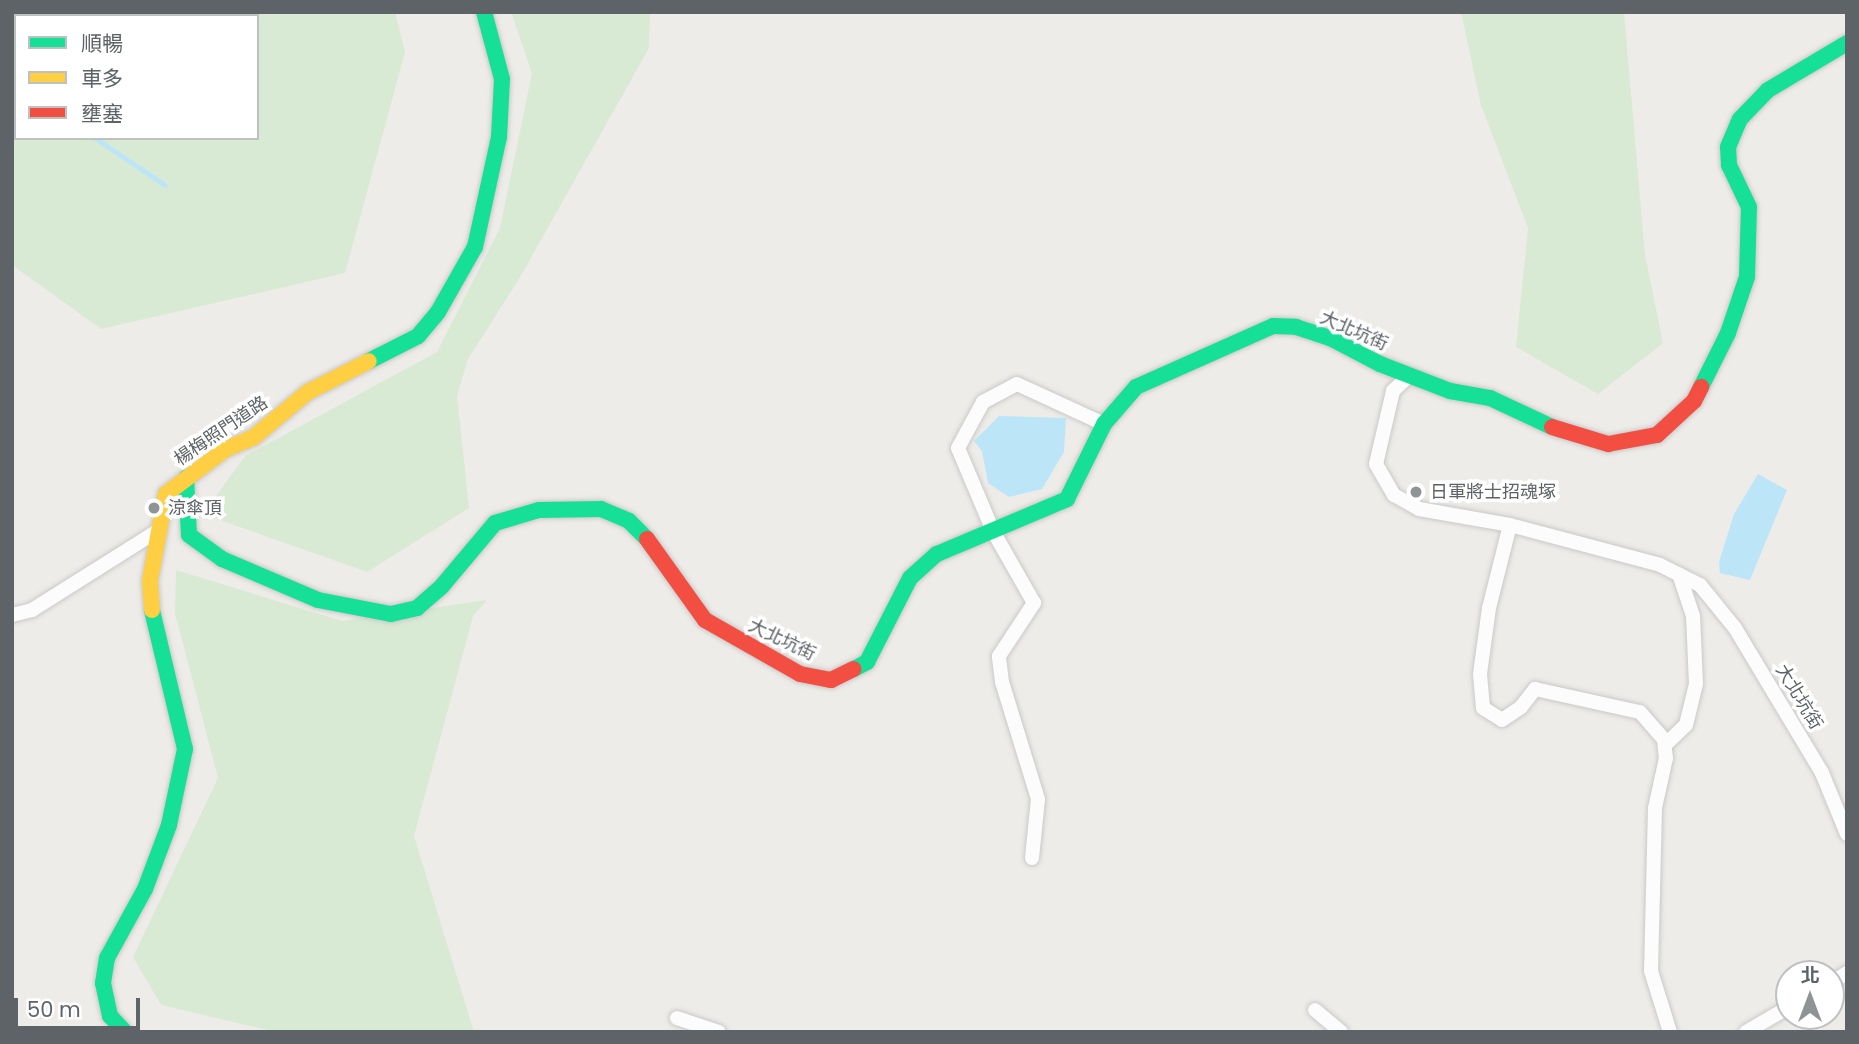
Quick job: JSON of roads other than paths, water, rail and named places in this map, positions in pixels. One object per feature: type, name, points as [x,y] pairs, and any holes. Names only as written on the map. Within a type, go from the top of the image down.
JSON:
[{"type":"street","name":"楊梅照門道路","points":[[125,1032],[110,1016],[103,984],[107,958],[145,889],[169,825],[185,749],[178,707],[153,622],[150,580],[156,532],[166,494],[226,449],[254,437],[308,392],[418,336],[438,312],[475,247],[499,137],[502,79],[484,12]]},
{"type":"street","name":"大北坑街","points":[[186,478],[189,536],[222,559],[318,600],[391,614],[417,608],[442,586],[495,523],[539,510],[601,509],[629,521],[656,547],[705,620],[800,674],[831,680],[867,662],[910,578],[937,554],[1067,499],[1104,424],[1136,387],[1273,326],[1296,327],[1330,338],[1450,391],[1490,398],[1566,434],[1608,444],[1657,435],[1694,401],[1728,333],[1747,277],[1749,207],[1729,165],[1728,147],[1740,119],[1768,90],[1847,43]]},
{"type":"street","name":"大北坑街","points":[[1410,375],[1393,391],[1376,464],[1381,480],[1394,495],[1419,509],[1510,525],[1660,565],[1700,585],[1735,628],[1822,773],[1847,834]]},
{"type":"street","points":[[1032,858],[1038,799],[1002,682],[999,656],[1034,603],[993,531],[958,447],[983,402],[1017,384],[1104,424]]},
{"type":"street","points":[[1510,525],[1489,608],[1480,674],[1483,708],[1502,720],[1521,707],[1535,689],[1640,712],[1665,746]]},
{"type":"street","points":[[12,615],[32,610],[156,532]]},
{"type":"street","points":[[1670,1032],[1651,971],[1655,808],[1665,746],[1686,724],[1696,684],[1693,616],[1679,575]]},
{"type":"street","points":[[1315,1010],[1341,1032]]},
{"type":"street","points":[[1746,1032],[1775,1015]]},
{"type":"street","points":[[677,1018],[719,1032]]},
{"type":"water","points":[[999,416],[1066,418],[1064,452],[1042,489],[1009,497],[988,483],[982,451],[974,441]]},
{"type":"water","points":[[1758,474],[1787,490],[1750,580],[1720,573],[1719,562],[1734,514]]},
{"type":"waterway","points":[[98,140],[165,185]]},
{"type":"place","name":"日軍將士招魂塚","points":[[1416,492]]},
{"type":"place","name":"涼傘頂","points":[[154,508]]}]
